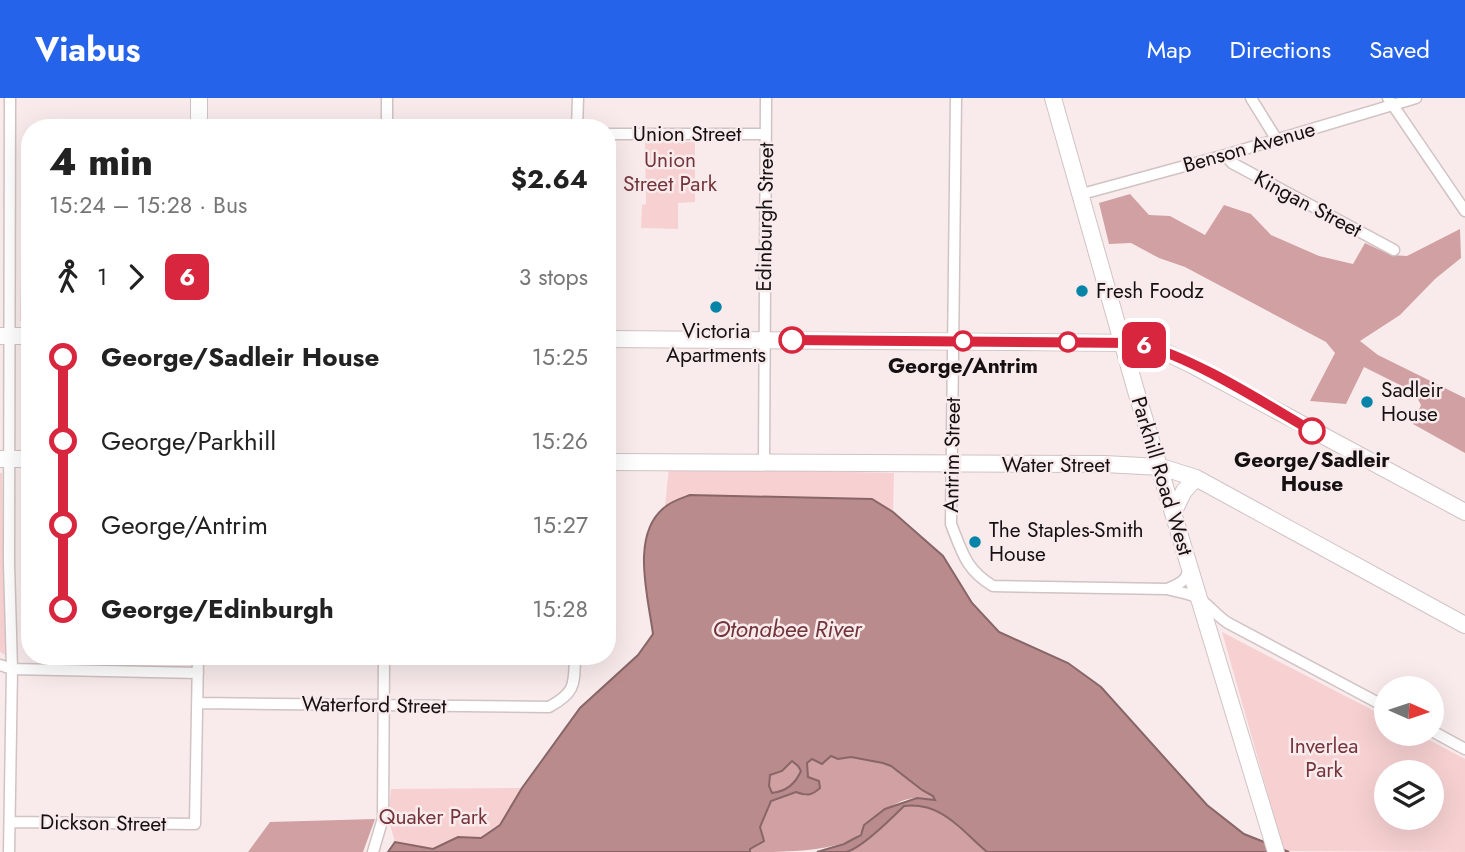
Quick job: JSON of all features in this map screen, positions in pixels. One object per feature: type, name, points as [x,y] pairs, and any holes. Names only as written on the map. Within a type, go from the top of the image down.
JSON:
[{"type":"main road","points":[[199,98],[199,119]]},
{"type":"main road","name":"Parkhill Road West","points":[[1053,98],[1189,564],[1275,846]]},
{"type":"main road","points":[[616,339],[1138,343],[1172,355],[1465,512]]},
{"type":"main road","name":"Water Street","points":[[616,463],[1104,464],[1161,467],[1196,478],[1465,625]]},
{"type":"main road","points":[[1174,511],[1184,491],[1196,478]]},
{"type":"street","points":[[9,852],[12,670],[5,459],[5,336],[10,98]]},
{"type":"street","points":[[387,98],[387,119]]},
{"type":"street","points":[[577,119],[578,98]]},
{"type":"street","name":"Edinburgh Street","points":[[764,462],[766,98]]},
{"type":"street","name":"Antrim Street","points":[[956,98],[951,524],[964,559],[978,577],[993,586],[1167,589]]},
{"type":"street","points":[[1251,98],[1278,140]]},
{"type":"street","name":"Benson Avenue","points":[[1082,194],[1278,140],[1390,102],[1416,98]]},
{"type":"street","points":[[1390,102],[1465,211]]},
{"type":"street","name":"Union Street","points":[[616,134],[766,134]]},
{"type":"street","name":"Kingan Street","points":[[1225,155],[1232,163],[1394,250]]},
{"type":"street","points":[[1167,589],[1181,584],[1188,575],[1189,564]]},
{"type":"street","points":[[1167,589],[1200,599],[1214,614],[1228,623],[1374,701]]},
{"type":"street","points":[[1212,638],[1228,623]]},
{"type":"street","points":[[0,665],[12,670],[198,673]]},
{"type":"street","points":[[198,665],[198,704]]},
{"type":"street","points":[[373,852],[383,813],[384,665]]},
{"type":"street","name":"Waterford Street","points":[[198,704],[549,708],[565,698],[574,685],[575,665]]},
{"type":"street","name":"Dickson Street","points":[[10,822],[195,824],[198,704]]},
{"type":"street","points":[[1444,738],[1465,749]]},
{"type":"green space","name":"Union Street Park","points":[[645,142],[695,142],[695,202],[678,203],[678,229],[641,228],[642,205],[646,204]]},
{"type":"green space","points":[[669,467],[894,473],[893,512],[872,499],[690,495],[665,506]]},
{"type":"green space","points":[[2,473],[5,655],[0,652]]},
{"type":"green space","name":"Inverlea Park","points":[[1222,632],[1374,711],[1374,746],[1440,746],[1465,759],[1465,852],[1284,851]]},
{"type":"green space","name":"Quaker Park","points":[[522,788],[500,825],[481,838],[458,837],[433,849],[395,842],[388,818],[391,789]]},
{"type":"shaded area","points":[[1130,194],[1149,215],[1170,216],[1205,235],[1224,205],[1251,214],[1271,235],[1319,256],[1353,264],[1365,243],[1391,255],[1407,256],[1460,229],[1461,258],[1435,279],[1400,315],[1360,341],[1378,355],[1465,398],[1465,453],[1413,424],[1421,405],[1414,392],[1364,367],[1346,404],[1310,401],[1335,353],[1326,342],[1185,267],[1159,258],[1131,243],[1109,244],[1099,203]]},
{"type":"shaded area","points":[[831,756],[883,763],[935,800],[916,798],[893,805],[847,842],[800,851],[751,852],[750,849],[764,841],[760,827],[771,801],[796,792],[806,796],[819,781],[808,778],[807,763],[812,758]]},
{"type":"shaded area","points":[[792,761],[801,771],[799,776],[786,789],[772,793],[769,786],[770,775],[782,771]]},
{"type":"shaded area","points":[[921,804],[937,809],[987,852],[845,852],[869,838],[904,805]]},
{"type":"shaded area","points":[[375,819],[363,852],[248,852],[270,822]]},
{"type":"water","name":"Otonabee River","points":[[690,495],[872,499],[893,512],[943,556],[972,603],[999,632],[1068,663],[1101,687],[1207,805],[1244,834],[1289,852],[987,852],[959,826],[940,813],[929,808],[904,806],[852,850],[817,852],[844,844],[861,835],[864,825],[885,809],[917,798],[935,800],[891,766],[851,757],[838,759],[831,756],[822,764],[812,759],[807,763],[808,777],[819,781],[820,788],[817,791],[809,794],[796,792],[771,801],[760,827],[764,841],[750,849],[750,852],[388,852],[395,842],[433,849],[458,837],[481,838],[500,825],[522,788],[580,708],[638,655],[653,634],[644,566],[648,533],[654,519],[665,507]],"holes":[[[792,761],[801,771],[796,780],[786,789],[772,793],[769,786],[770,775],[782,771]]]},
{"type":"bus line","name":"6","points":[[792,340],[1138,343],[1181,359],[1312,431]]},
{"type":"place","name":"Fresh Foodz","points":[[1082,291]]},
{"type":"place","name":"Victoria Apartments","points":[[716,307]]},
{"type":"place","name":"George/Antrim","points":[[963,341]]},
{"type":"place","name":"Sadleir House","points":[[1367,402]]},
{"type":"place","name":"George/Sadleir House","points":[[1312,431]]},
{"type":"place","name":"The Staples-Smith House","points":[[975,542]]}]
